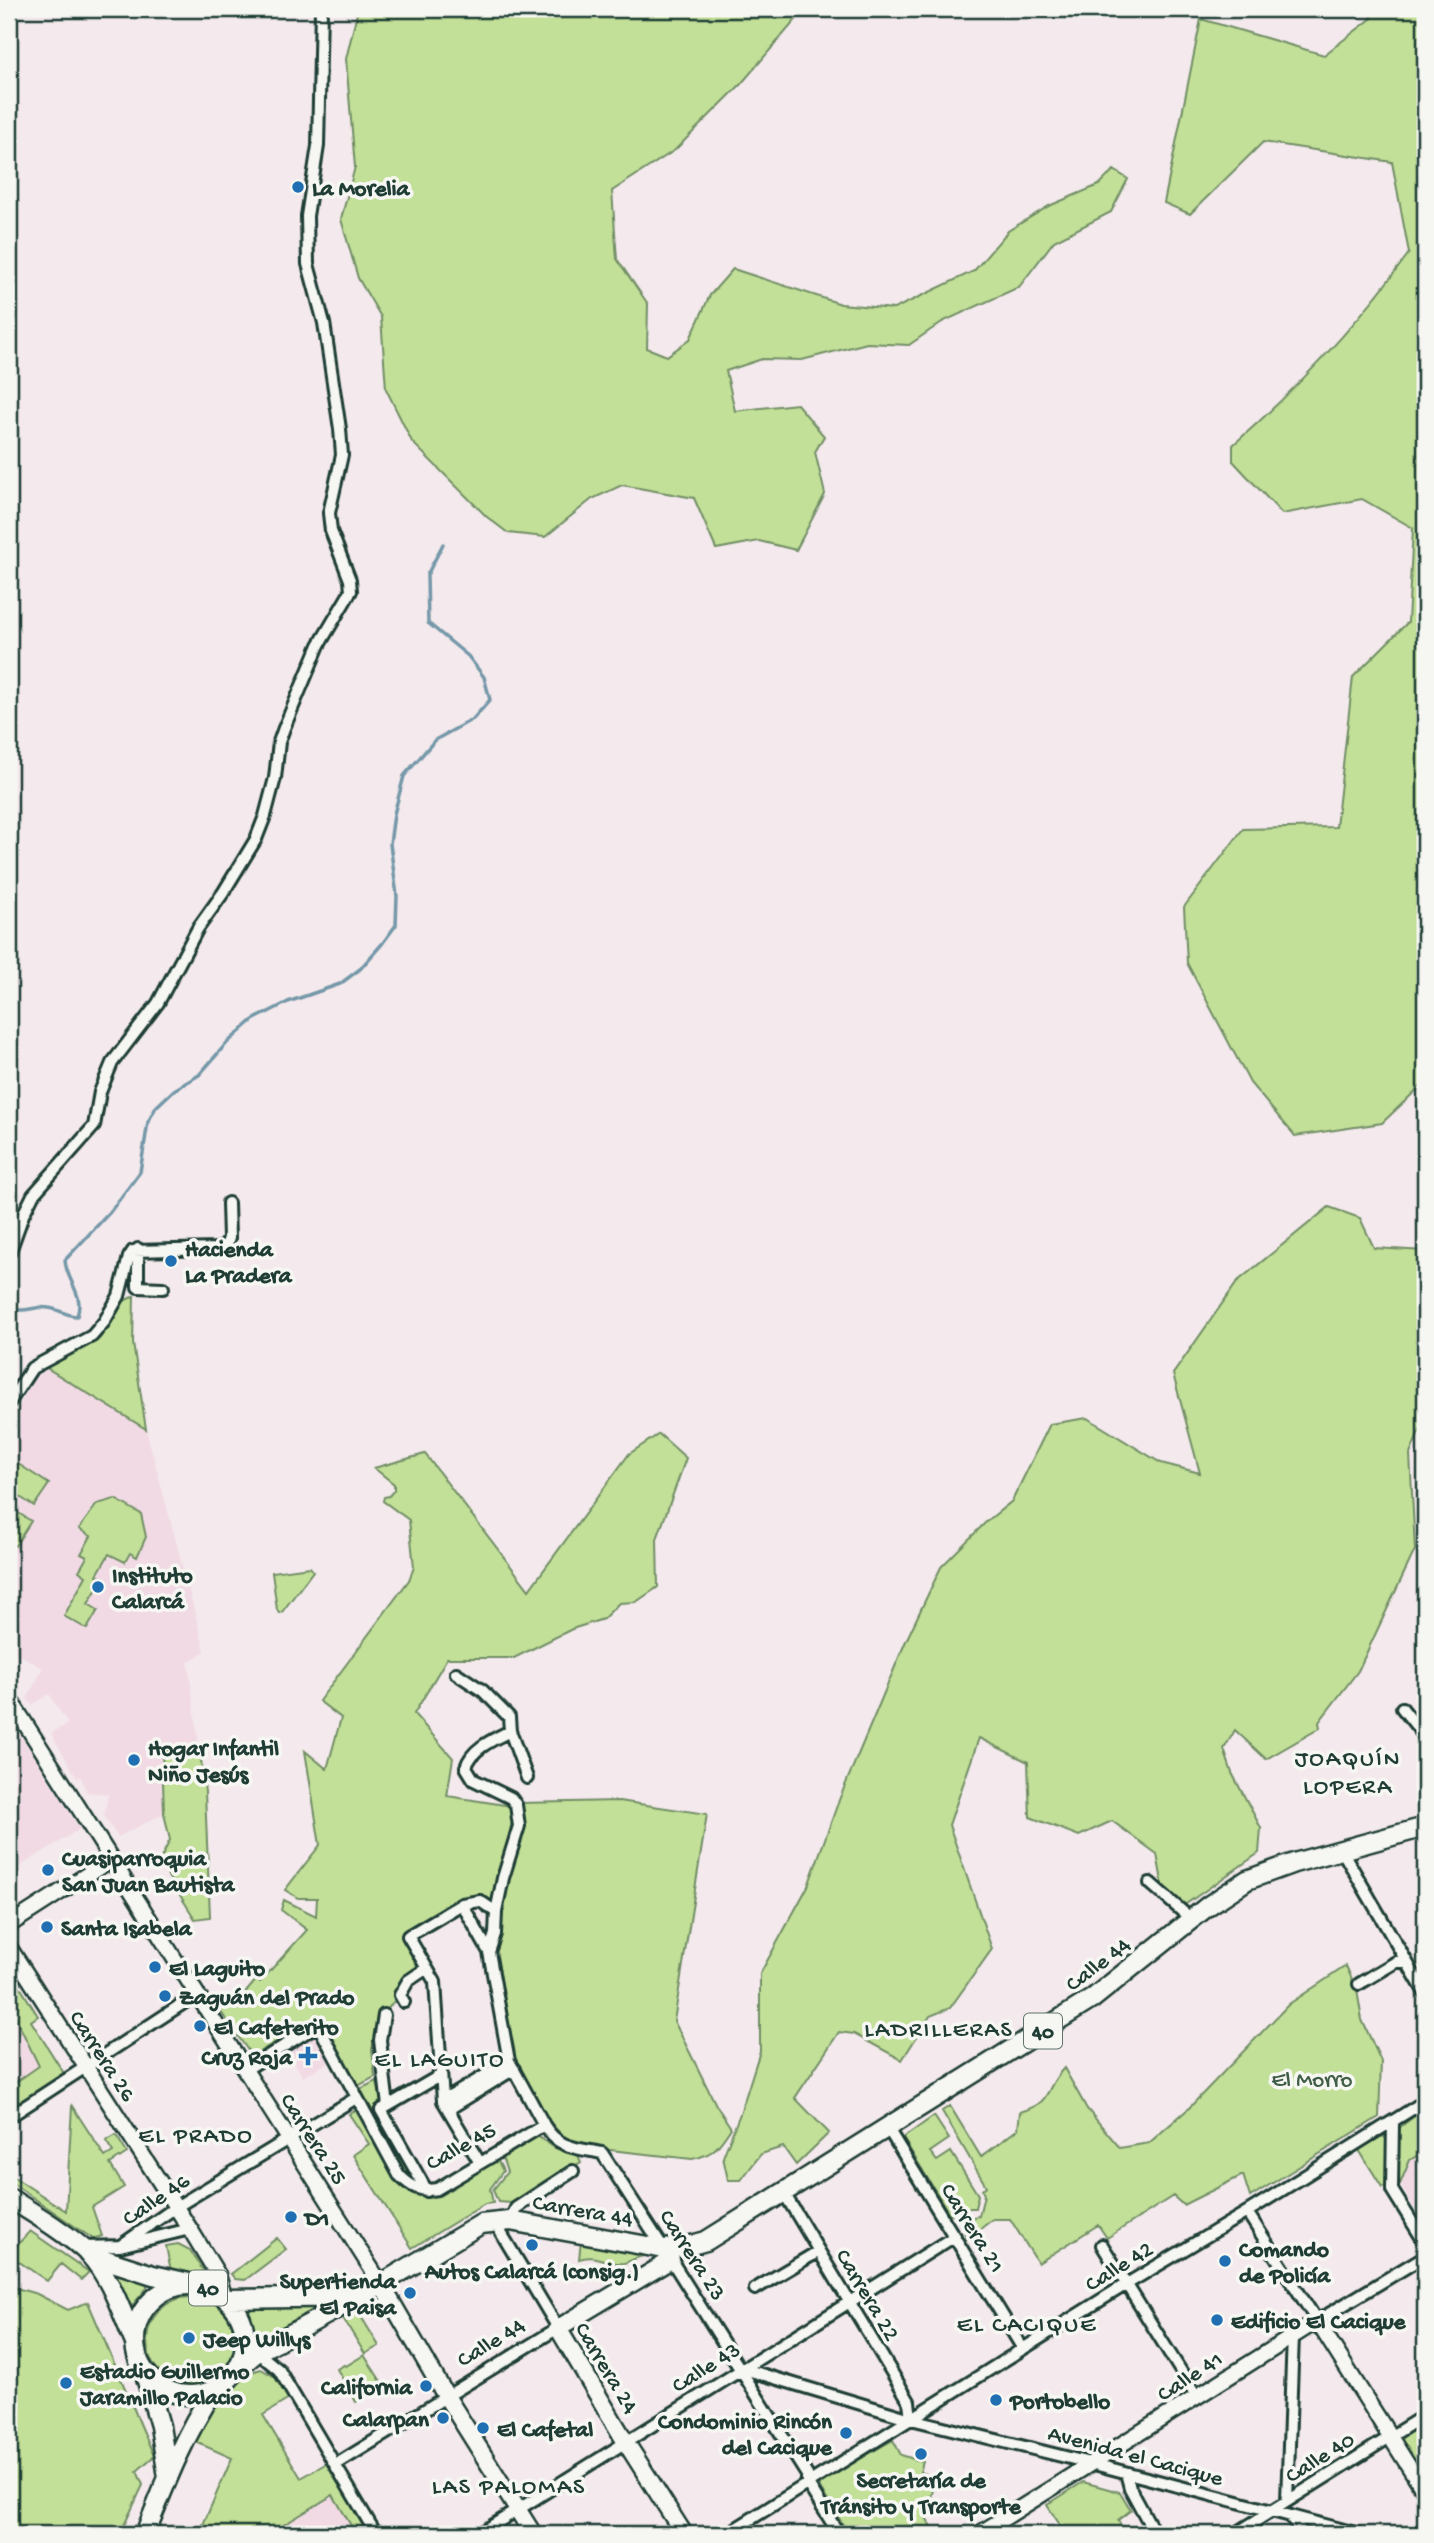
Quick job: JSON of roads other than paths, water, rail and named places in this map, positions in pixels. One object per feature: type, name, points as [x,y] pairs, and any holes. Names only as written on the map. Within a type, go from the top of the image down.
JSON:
[{"type":"main road","name":"Calle 44","points":[[558,2328],[667,2254],[706,2241],[1093,1998],[1222,1895],[1258,1875],[1425,1826]]},
{"type":"main road","name":"40","points":[[9,2198],[44,2220],[84,2251],[114,2295],[145,2374],[160,2426],[168,2477]]},
{"type":"main road","name":"Carrera 44","points":[[502,2221],[667,2254]]},
{"type":"main road","name":"40","points":[[145,2534],[196,2418],[214,2390],[238,2368],[257,2352],[359,2297],[470,2229],[502,2221]]},
{"type":"main road","name":"40","points":[[84,2251],[153,2275],[198,2286]]},
{"type":"main road","name":"Carrera 25","points":[[381,2284],[446,2396],[533,2534]]},
{"type":"main road","name":"40","points":[[135,2343],[138,2322],[149,2304],[166,2291],[187,2285],[207,2287],[225,2297],[234,2306],[243,2326],[245,2347],[238,2368]]},
{"type":"main road","name":"40","points":[[225,2297],[359,2297]]},
{"type":"main road","name":"Carrera 24","points":[[558,2328],[684,2534]]},
{"type":"main road","points":[[145,2374],[162,2388],[183,2395],[214,2390]]},
{"type":"street","points":[[9,1254],[33,1195],[94,1126],[100,1092],[112,1063],[158,1003],[202,921],[223,893],[256,839],[275,778],[279,742],[318,645],[352,591],[331,531],[328,513],[342,454],[340,429],[324,323],[308,264],[309,193],[318,146],[321,9]]},
{"type":"street","points":[[9,1403],[32,1368],[92,1336],[104,1322],[119,1296],[130,1253],[138,1249],[217,1249],[226,1246],[229,1238],[228,1203]]},
{"type":"street","points":[[138,1249],[138,1287],[163,1287]]},
{"type":"street","points":[[456,1673],[483,1691],[506,1712],[527,1778]]},
{"type":"street","name":"Carrera 25","points":[[9,1698],[381,2284]]},
{"type":"street","points":[[1402,1708],[1425,1737]]},
{"type":"street","points":[[489,1952],[495,1934],[496,1912],[519,1826],[519,1815],[511,1798],[474,1780],[466,1767],[475,1752],[510,1731]]},
{"type":"street","points":[[1341,1849],[1425,1993]]},
{"type":"street","points":[[9,1925],[110,1860]]},
{"type":"street","points":[[1150,1883],[1191,1919]]},
{"type":"street","points":[[480,2163],[446,2105],[441,2075],[435,1982],[408,1936],[462,1904],[480,1901],[496,1912]]},
{"type":"street","name":"Carrera 23","points":[[462,1904],[489,1952],[512,2065],[550,2136],[560,2144],[602,2153],[741,2368],[807,2475],[807,2483],[839,2534]]},
{"type":"street","name":"Carrera 26","points":[[9,1947],[190,2229],[218,2275],[225,2297]]},
{"type":"street","points":[[1359,1984],[1396,1962],[1406,1962]]},
{"type":"street","points":[[404,2002],[400,1996],[408,1981],[427,1968]]},
{"type":"street","points":[[9,2117],[197,1995]]},
{"type":"street","points":[[384,2015],[380,2040],[384,2108],[427,2191]]},
{"type":"street","points":[[244,2070],[318,2025],[356,2098]]},
{"type":"street","points":[[446,2105],[512,2065]]},
{"type":"street","points":[[384,2108],[441,2075]]},
{"type":"street","name":"Calle 46","points":[[120,2246],[176,2207],[356,2098]]},
{"type":"street","name":"Calle 45","points":[[356,2098],[399,2175],[415,2188],[427,2191],[437,2189],[544,2125]]},
{"type":"street","name":"Calle 42","points":[[727,2534],[1425,2101]]},
{"type":"street","points":[[1393,2122],[1392,2190],[1425,2242]]},
{"type":"street","name":"Carrera 21","points":[[887,2127],[1023,2349]]},
{"type":"street","points":[[502,2221],[516,2208],[573,2172]]},
{"type":"street","name":"Carrera 22","points":[[783,2193],[909,2401],[911,2420]]},
{"type":"street","points":[[1247,2213],[1425,2492]]},
{"type":"street","name":"Carrera 24","points":[[502,2221],[558,2328]]},
{"type":"street","name":"Calle 46","points":[[84,2251],[120,2246],[190,2229]]},
{"type":"street","name":"Calle 43","points":[[479,2534],[955,2236]]},
{"type":"street","points":[[1102,2245],[1197,2398]]},
{"type":"street","points":[[755,2289],[818,2251]]},
{"type":"street","name":"Calle 41","points":[[979,2534],[1425,2256]]},
{"type":"street","name":"Calle 44","points":[[335,2465],[558,2328]]},
{"type":"street","points":[[1287,2500],[1293,2336]]},
{"type":"street","points":[[257,2352],[279,2370],[376,2534]]},
{"type":"street","name":"Avenida el Cacique","points":[[741,2368],[911,2420],[1094,2463],[1359,2534]]},
{"type":"street","name":"Calle 40","points":[[1235,2534],[1425,2415]]},
{"type":"street","points":[[1126,2473],[1130,2488],[1155,2534]]},
{"type":"street","points":[[1290,2516],[1303,2534]]},
{"type":"waterway","points":[[9,1308],[49,1308],[77,1316],[79,1301],[65,1260],[110,1212],[140,1172],[148,1122],[156,1107],[174,1090],[199,1075],[227,1043],[253,1020],[288,1002],[340,984],[360,969],[396,925],[397,896],[390,844],[394,814],[404,776],[435,740],[473,719],[490,700],[484,677],[468,656],[428,623],[427,575],[443,544]]},
{"type":"place","name":"La Morelia","points":[[298,187]]},
{"type":"place","name":"Hacienda La Pradera","points":[[171,1261]]},
{"type":"place","name":"Instituto Calarcá","points":[[98,1587]]},
{"type":"place","name":"Hogar Infantil Niño Jesús","points":[[134,1760]]},
{"type":"place","name":"Cuasiparroquia San Juan Bautista","points":[[48,1870]]},
{"type":"place","name":"Santa Isabela","points":[[47,1927]]},
{"type":"place","name":"El Laguito","points":[[155,1967]]},
{"type":"place","name":"Zaguán del Prado","points":[[165,1996]]},
{"type":"place","name":"El Cafeterito","points":[[200,2026]]},
{"type":"place","name":"Cruz Roja","points":[[308,2056]]},
{"type":"place","name":"D1","points":[[291,2217]]},
{"type":"place","name":"Autos Calarcá (consig.)","points":[[532,2245]]},
{"type":"place","name":"Comando de Policía","points":[[1225,2261]]},
{"type":"place","name":"Supertienda El Paisa","points":[[410,2293]]},
{"type":"place","name":"Edificio El Cacique","points":[[1217,2320]]},
{"type":"place","name":"Jeep Willys","points":[[189,2338]]},
{"type":"place","name":"Estadio Guillermo Jaramillo Palacio","points":[[66,2383]]},
{"type":"place","name":"California","points":[[426,2386]]},
{"type":"place","name":"Portobello","points":[[996,2400]]},
{"type":"place","name":"Calarpan","points":[[443,2418]]},
{"type":"place","name":"El Cafetal","points":[[483,2428]]},
{"type":"place","name":"Condominio Rincón del Cacique","points":[[846,2433]]},
{"type":"place","name":"Secretaría de Tránsito y Transporte","points":[[921,2454]]},
{"type":"district","name":"JOAQUÍN LOPERA","points":[[1348,1771]]},
{"type":"district","name":"LADRILLERAS","points":[[939,2028]]},
{"type":"district","name":"EL LAGUITO","points":[[440,2058]]},
{"type":"district","name":"EL PRADO","points":[[196,2134]]},
{"type":"district","name":"EL CACIQUE","points":[[1027,2323]]},
{"type":"district","name":"LAS PALOMAS","points":[[509,2485]]},
{"type":"park label","name":"El Morro","points":[[1312,2078]]}]
